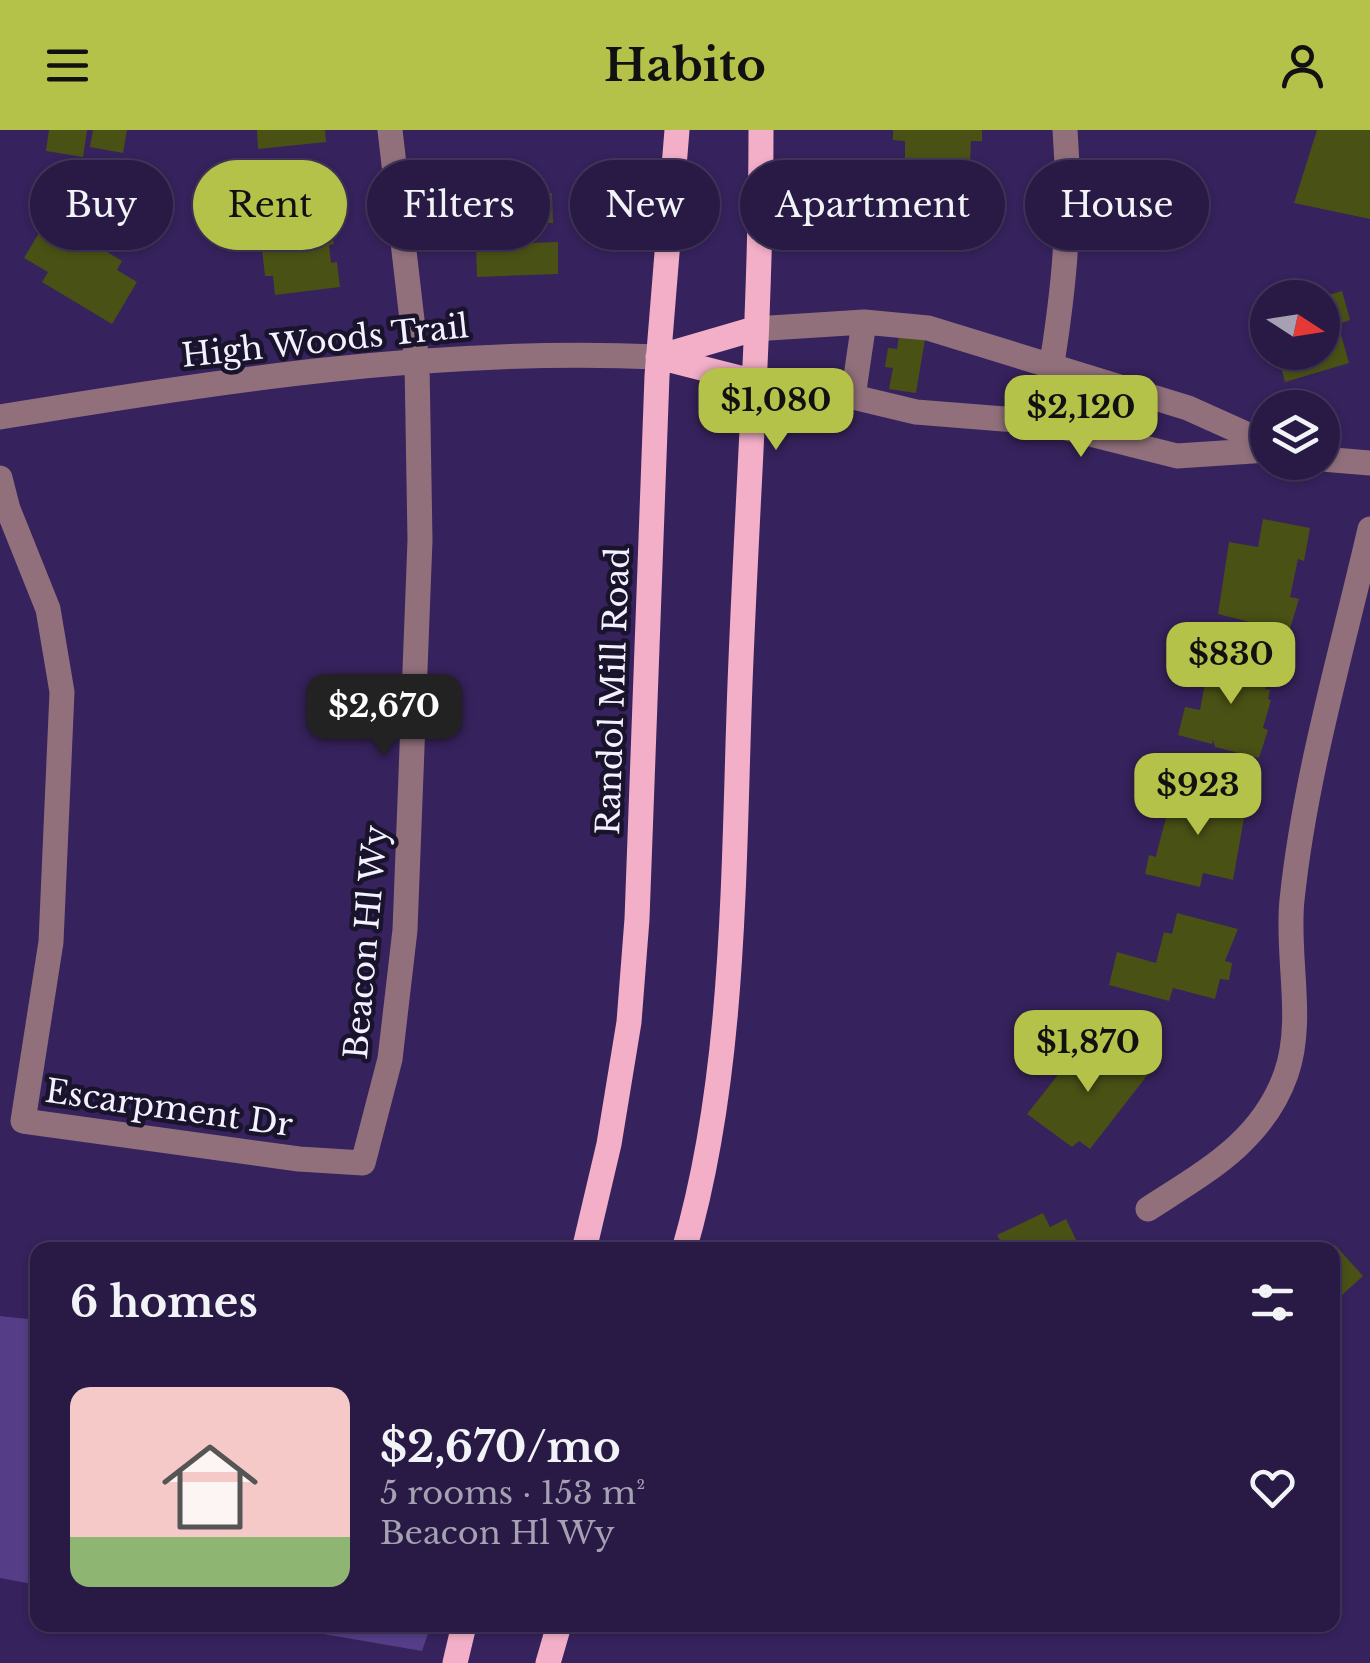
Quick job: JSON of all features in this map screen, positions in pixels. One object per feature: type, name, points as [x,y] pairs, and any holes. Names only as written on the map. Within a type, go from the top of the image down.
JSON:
[{"type":"main road","name":"Randol Mill Road","points":[[586,1242],[630,1022],[638,919],[658,358],[677,130]]},
{"type":"main road","points":[[686,1242],[698,1202],[716,1088],[731,907],[761,130]]},
{"type":"main road","points":[[658,358],[754,329]]},
{"type":"main road","points":[[658,358],[752,381]]},
{"type":"main road","points":[[455,1663],[462,1632]]},
{"type":"main road","points":[[548,1663],[557,1632]]},
{"type":"street","name":"Beacon Hl Wy","points":[[363,1163],[370,1149],[390,1059],[405,930],[420,540],[417,363],[390,130]]},
{"type":"street","points":[[1042,422],[1066,288],[1070,196],[1065,130]]},
{"type":"street","points":[[854,397],[864,322]]},
{"type":"street","points":[[754,329],[864,322],[928,328],[1188,408],[1250,438]]},
{"type":"street","name":"High Woods Trail","points":[[0,417],[215,382],[417,363],[541,352],[658,358]]},
{"type":"street","points":[[752,381],[854,397],[916,412],[1042,422],[1177,456],[1250,449]]},
{"type":"street","points":[[1340,460],[1370,463]]},
{"type":"street","name":"Escarpment Dr","points":[[0,478],[8,509],[48,609],[62,692],[50,942],[23,1121],[300,1159],[363,1163]]},
{"type":"street","points":[[1148,1209],[1230,1156],[1262,1122],[1286,1073],[1293,1036],[1292,905],[1301,828],[1370,529]]},
{"type":"shaded area","points":[[0,1316],[30,1319],[30,1584],[0,1578]]},
{"type":"shaded area","points":[[312,1632],[429,1632],[422,1651]]},
{"type":"building","points":[[49,130],[87,130],[83,157],[46,151]]},
{"type":"building","points":[[93,130],[127,130],[123,153],[90,147]]},
{"type":"building","points":[[257,130],[325,130],[326,142],[258,149]]},
{"type":"building","points":[[893,130],[982,130],[982,141],[971,141],[970,160],[905,160],[905,141],[893,140]]},
{"type":"building","points":[[1317,130],[1370,130],[1370,219],[1294,203]]},
{"type":"building","points":[[552,193],[553,223],[550,223]]},
{"type":"building","points":[[550,242],[558,242],[558,274],[477,277],[476,250],[550,250]]},
{"type":"building","points":[[30,248],[104,250],[122,261],[117,270],[137,282],[112,324],[42,282],[48,272],[24,258]]},
{"type":"building","points":[[262,250],[330,250],[331,263],[337,262],[340,287],[275,295],[273,276],[265,276]]},
{"type":"building","points":[[1340,292],[1350,320],[1340,323]]},
{"type":"building","points":[[900,329],[926,333],[916,393],[889,389],[893,368],[885,367],[888,348],[897,349]]},
{"type":"building","points":[[1340,331],[1349,363],[1340,366]]},
{"type":"building","points":[[1282,370],[1325,370],[1285,382]]},
{"type":"building","points":[[1263,519],[1310,528],[1304,561],[1298,559],[1290,597],[1299,599],[1289,632],[1218,614],[1229,542],[1258,547]]},
{"type":"building","points":[[1210,655],[1271,666],[1265,689],[1270,690],[1271,700],[1263,728],[1268,730],[1259,758],[1215,747],[1213,740],[1212,744],[1178,735],[1185,707],[1200,710]]},
{"type":"building","points":[[1169,788],[1235,800],[1234,804],[1246,807],[1233,880],[1203,873],[1200,887],[1145,874],[1149,855],[1156,857],[1168,810],[1161,806]]},
{"type":"building","points":[[1177,913],[1238,929],[1225,961],[1232,963],[1229,980],[1220,979],[1215,999],[1173,988],[1169,1001],[1109,985],[1117,952],[1156,963],[1164,932],[1172,934]]},
{"type":"building","points":[[1111,1040],[1149,1073],[1090,1149],[1079,1141],[1072,1147],[1027,1114],[1080,1047],[1095,1058]]},
{"type":"building","points":[[1043,1213],[1050,1227],[1066,1219],[1077,1242],[1001,1242],[997,1235]]},
{"type":"building","points":[[1340,1251],[1363,1276],[1340,1297]]}]
